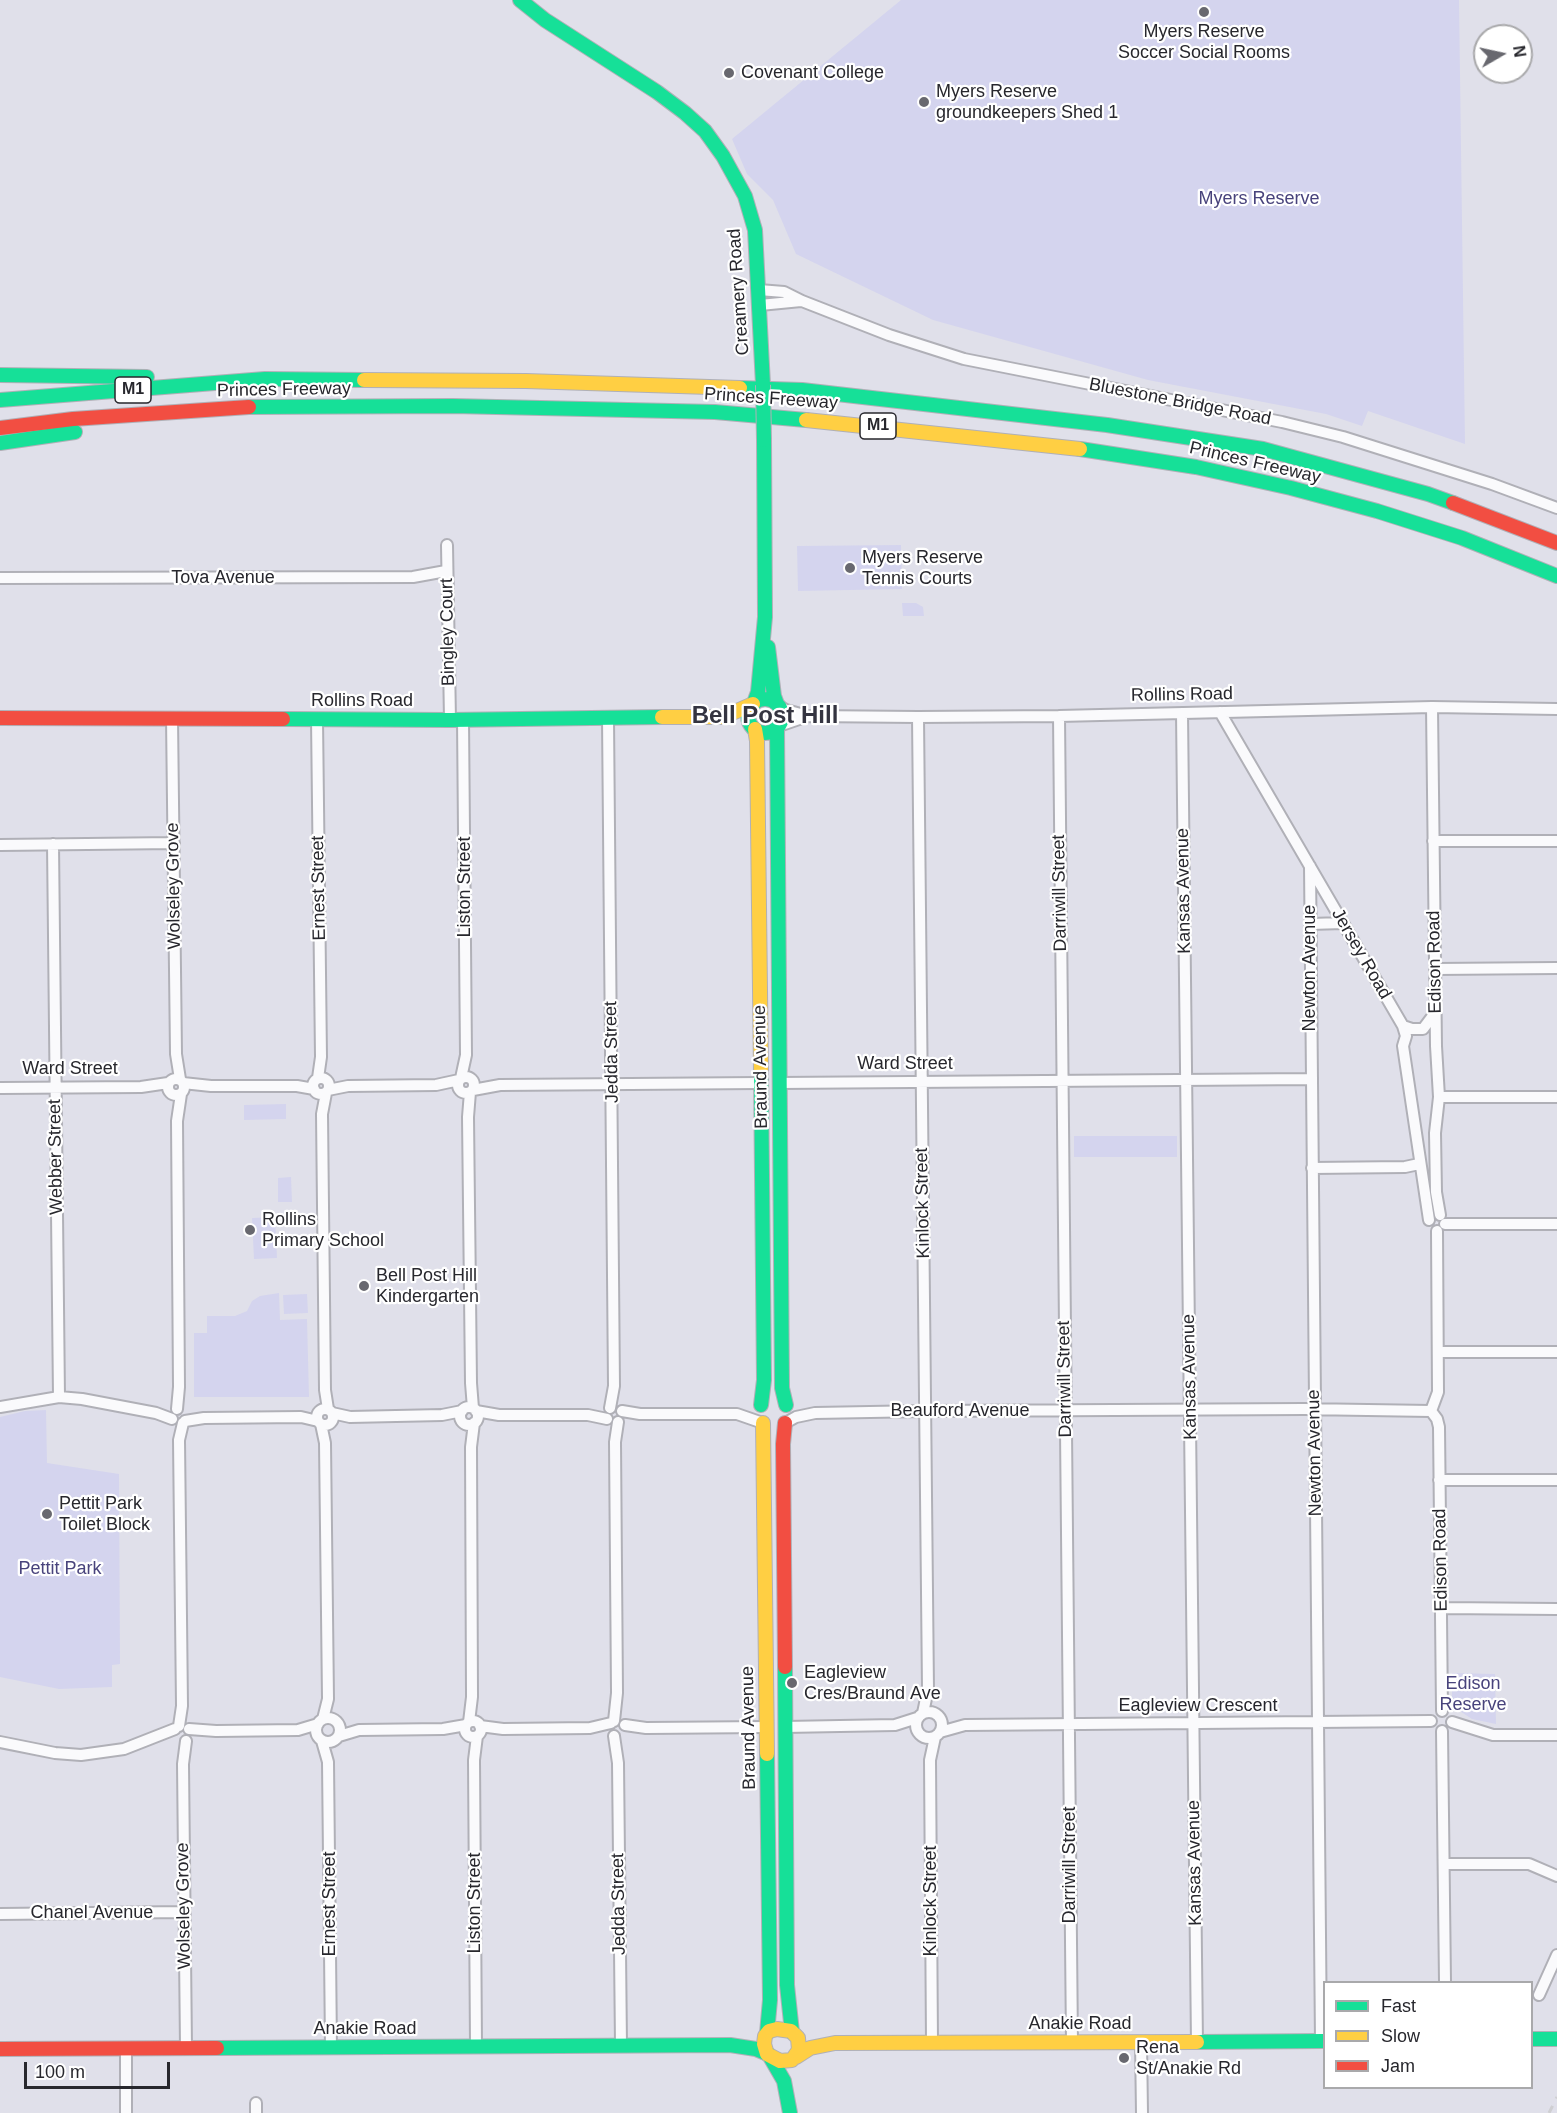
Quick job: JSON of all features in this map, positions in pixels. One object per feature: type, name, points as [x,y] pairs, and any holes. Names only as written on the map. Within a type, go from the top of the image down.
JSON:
[{"type":"main road","name":"Creamery Road","points":[[520,0],[545,20],[657,92],[685,113],[705,131],[723,156],[747,202],[754,230],[760,305],[764,440],[765,617],[774,697],[778,705]]},
{"type":"main road","points":[[0,375],[265,379]]},
{"type":"main road","name":"Princes Freeway","points":[[0,400],[265,379],[526,381],[802,390],[1107,425],[1263,449],[1428,494],[1557,543]]},
{"type":"main road","name":"Princes Freeway","points":[[0,428],[242,407],[453,406],[716,412],[845,423],[1083,449],[1196,467],[1291,488],[1377,511],[1462,538],[1557,576]]},
{"type":"main road","points":[[0,443],[77,432],[181,411]]},
{"type":"main road","name":"Creamery Road","points":[[753,704],[757,693],[765,617]]},
{"type":"main road","points":[[767,700],[778,705],[783,715],[778,727],[766,732],[754,728],[748,716],[753,704],[767,700]]},
{"type":"main road","name":"Rollins Road","points":[[723,717],[753,704]]},
{"type":"main road","name":"Rollins Road","points":[[0,718],[457,720],[723,717],[754,728]]},
{"type":"main road","name":"Braund Avenue","points":[[778,727],[776,755],[782,1388],[787,1406]]},
{"type":"main road","name":"Braund Avenue","points":[[754,728],[757,741],[764,1380],[760,1405]]},
{"type":"main road","name":"Ward Street","points":[[760,1083],[778,1083]]},
{"type":"main road","points":[[773,1401],[787,1406],[790,1413],[786,1422],[776,1425],[762,1423],[756,1414],[760,1405],[773,1401]]},
{"type":"main road","name":"Braund Avenue","points":[[786,1422],[783,1444],[787,1985],[794,2033]]},
{"type":"main road","name":"Braund Avenue","points":[[762,1423],[770,2000],[766,2033]]},
{"type":"main road","points":[[767,1727],[785,1727]]},
{"type":"main road","points":[[769,1916],[787,1915]]},
{"type":"main road","points":[[777,2029],[794,2033],[800,2044],[796,2057],[791,2113],[784,2080],[764,2043],[766,2033],[777,2029]]},
{"type":"main road","name":"Anakie Road","points":[[730,2044],[766,2033]]},
{"type":"main road","name":"Anakie Road","points":[[794,2033],[806,2038],[835,2043],[1323,2041]]},
{"type":"main road","points":[[1533,2039],[1557,2039]]},
{"type":"main road","name":"Anakie Road","points":[[796,2057],[810,2048],[835,2043]]},
{"type":"main road","name":"Anakie Road","points":[[0,2049],[730,2044],[756,2049],[769,2055]]},
{"type":"main road","points":[[769,2055],[785,2061],[796,2057]]},
{"type":"street","name":"Bluestone Bridge Road","points":[[759,290],[782,292],[802,302],[889,335],[964,359],[1282,422],[1343,437],[1492,484],[1557,508]]},
{"type":"street","name":"Bluestone Bridge Road","points":[[760,305],[802,302]]},
{"type":"street","name":"Bingley Court","points":[[447,545],[446,571],[457,720]]},
{"type":"street","name":"Tova Avenue","points":[[0,578],[413,577],[446,571]]},
{"type":"street","name":"Rollins Road","points":[[778,705],[808,716],[918,717],[1432,707],[1557,709]]},
{"type":"street","name":"Edison Road","points":[[1432,707],[1435,1013],[1439,1097],[1435,1133],[1436,1192],[1441,1224],[1438,1392],[1430,1411],[1437,1419],[1439,1428],[1442,1711]]},
{"type":"street","name":"Jersey Road","points":[[1220,712],[1407,1030]]},
{"type":"street","name":"Kansas Avenue","points":[[1182,713],[1197,2042]]},
{"type":"street","name":"Rollins Road","points":[[778,727],[808,716]]},
{"type":"street","name":"Darriwill Street","points":[[1059,716],[1071,2042]]},
{"type":"street","name":"Kinlock Street","points":[[918,717],[928,1689],[920,1716],[919,1734],[930,1760]]},
{"type":"street","name":"Wolseley Grove","points":[[172,718],[186,2048]]},
{"type":"street","name":"Jedda Street","points":[[608,718],[621,2045]]},
{"type":"street","name":"Ernest Street","points":[[317,719],[331,2047]]},
{"type":"street","name":"Liston Street","points":[[457,720],[468,1117],[476,2046]]},
{"type":"street","points":[[1433,841],[1557,841]]},
{"type":"street","points":[[0,845],[174,843]]},
{"type":"street","name":"Webber Street","points":[[53,844],[59,1397]]},
{"type":"street","name":"Newton Avenue","points":[[1310,866],[1314,1409],[1323,2041]]},
{"type":"street","points":[[1310,924],[1343,923]]},
{"type":"street","points":[[1435,969],[1557,968]]},
{"type":"street","points":[[1424,1029],[1435,1013]]},
{"type":"street","points":[[1436,1046],[1432,1036],[1424,1029],[1407,1030],[1403,1046],[1430,1228],[1441,1224],[1557,1224]]},
{"type":"street","name":"Ward Street","points":[[778,1083],[1311,1079]]},
{"type":"street","name":"Ward Street","points":[[0,1088],[760,1083]]},
{"type":"street","points":[[1439,1097],[1557,1097]]},
{"type":"street","points":[[1312,1168],[1405,1167],[1419,1164]]},
{"type":"street","points":[[1438,1352],[1557,1352]]},
{"type":"street","points":[[0,1407],[59,1397],[103,1402],[156,1413],[204,1418],[736,1414],[762,1423]]},
{"type":"street","points":[[736,1414],[760,1405]]},
{"type":"street","name":"Beauford Avenue","points":[[787,1406],[794,1410],[815,1413],[1314,1409],[1430,1411]]},
{"type":"street","name":"Beauford Avenue","points":[[786,1422],[796,1417],[815,1413]]},
{"type":"street","points":[[1440,1480],[1557,1480]]},
{"type":"street","points":[[1441,1608],[1557,1609]]},
{"type":"street","name":"Kinlock Street","points":[[928,1689],[942,1728],[937,1735],[930,1760],[932,2043]]},
{"type":"street","points":[[1442,1711],[1450,1716],[1452,1722],[1449,1728],[1442,1731],[1433,1727],[1431,1721],[1436,1713],[1442,1711]]},
{"type":"street","points":[[785,1727],[895,1725],[920,1716]]},
{"type":"street","name":"Eagleview Crescent","points":[[920,1716],[938,1716],[965,1725],[1431,1721]]},
{"type":"street","points":[[1452,1722],[1493,1735],[1557,1735]]},
{"type":"street","points":[[895,1725],[919,1734]]},
{"type":"street","name":"Eagleview Crescent","points":[[919,1734],[937,1735],[965,1725]]},
{"type":"street","points":[[0,1742],[55,1753],[81,1755],[124,1749],[153,1738],[216,1731],[298,1730],[326,1727],[359,1730],[767,1727]]},
{"type":"street","points":[[326,1727],[337,1739],[359,1730]]},
{"type":"street","name":"Ernest Street","points":[[326,1727],[337,1739],[328,1762]]},
{"type":"street","points":[[1442,1731],[1445,1981]]},
{"type":"street","points":[[1444,1864],[1529,1864],[1557,1876]]},
{"type":"street","name":"Chanel Avenue","points":[[0,1914],[184,1912]]},
{"type":"street","points":[[1539,1995],[1557,1955]]},
{"type":"street","points":[[1141,2042],[1142,2113]]},
{"type":"street","points":[[126,2048],[126,2113]]},
{"type":"green space","name":"Myers Reserve","points":[[901,0],[1459,0],[1465,444],[1368,411],[1362,426],[1326,414],[1148,380],[933,320],[796,254],[773,200],[747,174],[732,139]]},
{"type":"green space","name":"Myers Reserve Tennis Courts","points":[[901,545],[902,589],[798,591],[797,546]]},
{"type":"green space","points":[[902,603],[916,603],[923,607],[924,616],[903,616]]},
{"type":"green space","points":[[286,1104],[286,1119],[244,1120],[244,1105]]},
{"type":"green space","points":[[1074,1136],[1177,1136],[1177,1157],[1074,1157]]},
{"type":"green space","points":[[291,1177],[292,1202],[278,1202],[278,1178]]},
{"type":"green space","points":[[275,1217],[277,1258],[254,1259],[252,1218]]},
{"type":"green space","points":[[279,1293],[280,1320],[307,1319],[309,1397],[194,1397],[194,1333],[207,1333],[207,1316],[235,1316],[247,1311],[252,1301],[260,1296]]},
{"type":"green space","points":[[307,1294],[308,1313],[284,1314],[283,1295]]},
{"type":"green space","name":"Pettit Park","points":[[46,1410],[47,1463],[119,1474],[120,1664],[112,1665],[112,1687],[59,1689],[0,1677],[0,1417],[25,1411]]},
{"type":"green space","name":"Edison Reserve","points":[[1452,1673],[1495,1674],[1496,1724],[1472,1719],[1452,1706]]},
{"type":"railway","points":[[1549,2113],[1557,2097]]},
{"type":"traffic: fast","points":[[520,0],[545,20],[657,92],[685,113],[705,131],[723,156],[745,196],[755,230],[763,385]]},
{"type":"traffic: fast","points":[[0,375],[147,377]]},
{"type":"traffic: fast","points":[[0,400],[265,379],[364,380]]},
{"type":"traffic: fast","points":[[763,385],[764,440]]},
{"type":"traffic: fast","points":[[740,388],[802,390],[1107,425],[1263,449],[1428,494],[1453,503]]},
{"type":"traffic: fast","points":[[249,407],[453,406],[715,412],[806,420]]},
{"type":"traffic: fast","points":[[0,443],[75,432]]},
{"type":"traffic: fast","points":[[754,703],[758,692],[765,617],[764,440]]},
{"type":"traffic: fast","points":[[1080,449],[1196,467],[1291,488],[1377,511],[1462,538],[1557,576]]},
{"type":"traffic: fast","points":[[768,647],[777,704]]},
{"type":"traffic: fast","points":[[765,699],[777,704],[782,716],[777,728],[765,733],[753,728],[748,716],[753,704],[765,699]]},
{"type":"traffic: fast","points":[[283,719],[450,720],[662,717]]},
{"type":"traffic: fast","points":[[777,728],[782,1388],[786,1405]]},
{"type":"traffic: fast","points":[[761,1073],[764,1380],[761,1405]]},
{"type":"traffic: fast","points":[[785,1667],[787,1985],[792,2032]]},
{"type":"traffic: fast","points":[[767,1754],[770,2000],[767,2033]]},
{"type":"traffic: fast","points":[[1533,2039],[1557,2039]]},
{"type":"traffic: fast","points":[[1197,2042],[1323,2041]]},
{"type":"traffic: fast","points":[[217,2048],[730,2045],[756,2049],[768,2054]]},
{"type":"traffic: fast","points":[[769,2055],[784,2081],[790,2113]]},
{"type":"traffic: slow","points":[[364,380],[526,381],[740,388]]},
{"type":"traffic: slow","points":[[806,420],[1080,449]]},
{"type":"traffic: slow","points":[[662,717],[723,717],[753,704]]},
{"type":"traffic: slow","points":[[755,729],[761,1073]]},
{"type":"traffic: slow","points":[[763,1423],[767,1754]]},
{"type":"traffic: slow","points":[[777,2029],[791,2031],[798,2038],[799,2050],[792,2060],[780,2061],[767,2054],[764,2044],[765,2036],[769,2031],[777,2029]]},
{"type":"traffic: slow","points":[[796,2057],[810,2048],[835,2043],[1197,2042]]},
{"type":"traffic: jam","points":[[0,428],[73,419],[249,407]]},
{"type":"traffic: jam","points":[[1453,503],[1557,543]]},
{"type":"traffic: jam","points":[[0,718],[283,719]]},
{"type":"traffic: jam","points":[[785,1423],[783,1444],[785,1667]]},
{"type":"traffic: jam","points":[[0,2049],[217,2048]]},
{"type":"place","name":"Myers Reserve Soccer Social Rooms","points":[[1204,12]]},
{"type":"place","name":"Covenant College","points":[[729,73]]},
{"type":"place","name":"Myers Reserve groundkeepers Shed 1","points":[[924,102]]},
{"type":"place","name":"Myers Reserve Tennis Courts","points":[[850,568]]},
{"type":"place","name":"Rollins Primary School","points":[[250,1230]]},
{"type":"place","name":"Bell Post Hill Kindergarten","points":[[364,1286]]},
{"type":"place","name":"Pettit Park Toilet Block","points":[[47,1514]]},
{"type":"place","name":"Eagleview Cres/Braund Ave","points":[[792,1683]]},
{"type":"place","name":"Rena St/Anakie Rd","points":[[1124,2058]]},
{"type":"district","name":"Bell Post Hill","points":[[765,716]]}]
